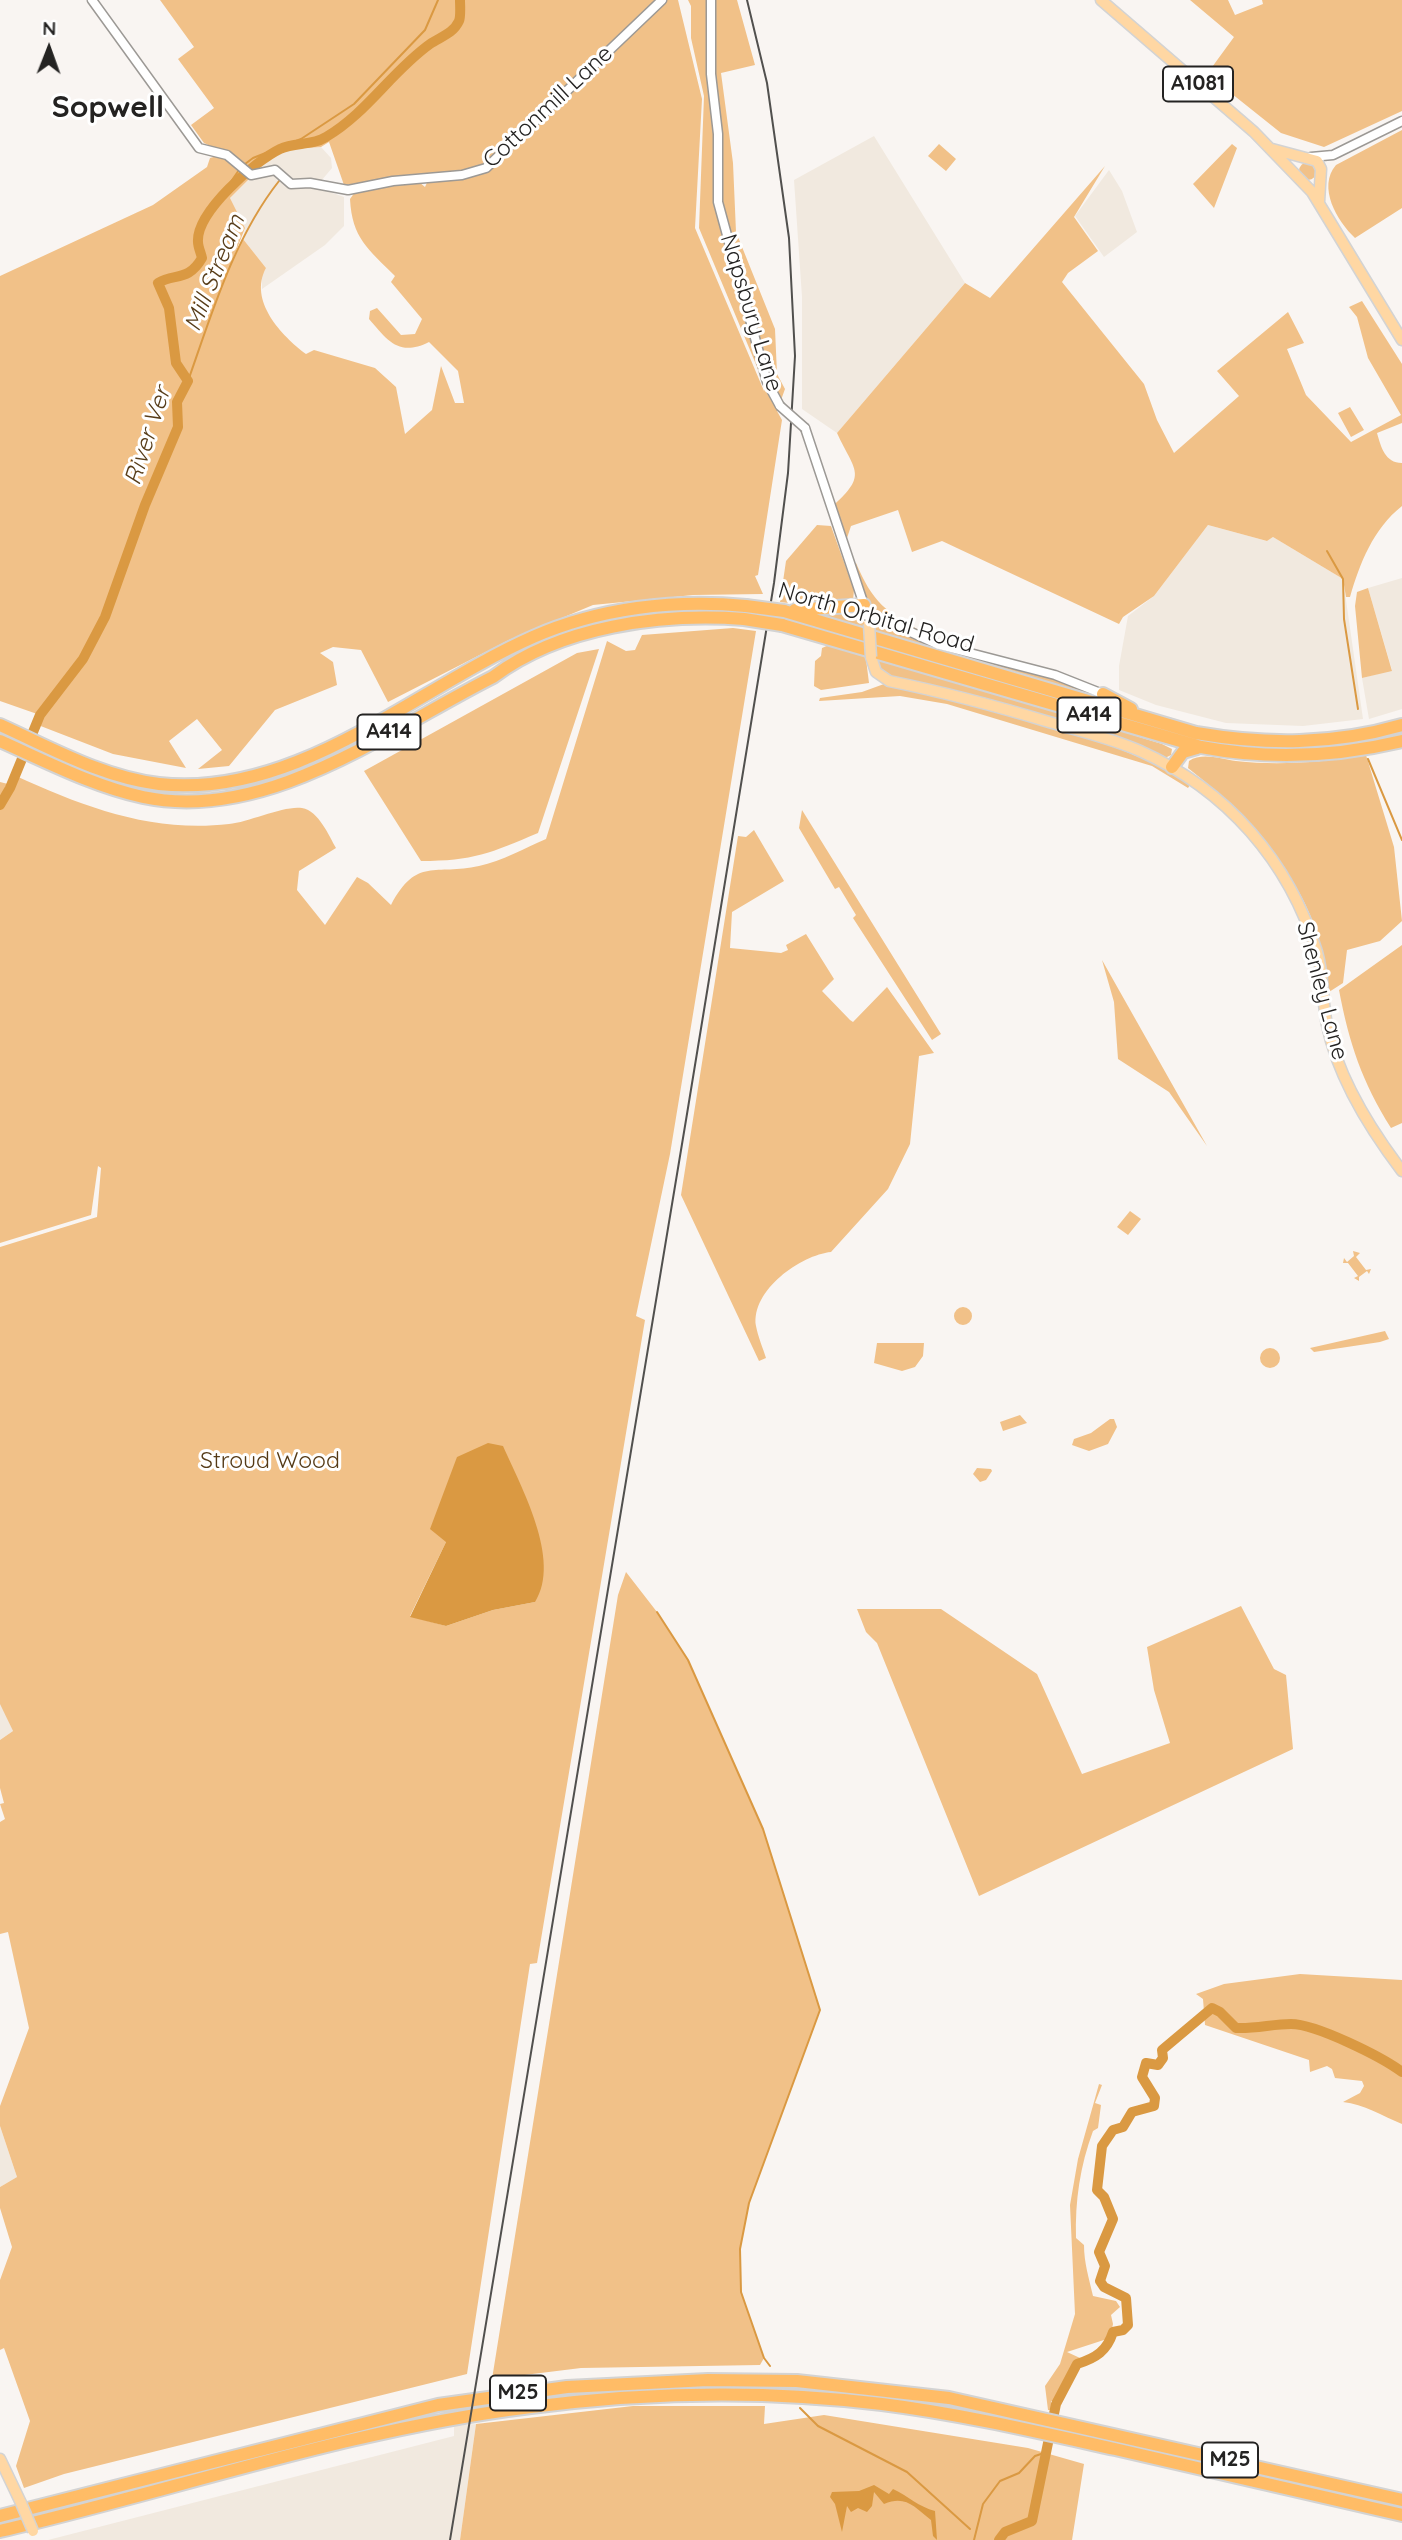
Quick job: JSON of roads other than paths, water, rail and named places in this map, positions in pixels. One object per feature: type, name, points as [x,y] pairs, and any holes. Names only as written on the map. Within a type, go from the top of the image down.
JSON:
[{"type":"highway","name":"North Orbital Road","points":[[0,725],[92,766],[144,781],[203,785],[238,781],[307,758],[505,650],[577,621],[665,604],[746,606],[784,611],[1196,733],[1269,742],[1347,738],[1402,725]]},
{"type":"highway","points":[[784,611],[867,615]]},
{"type":"highway","name":"North Orbital Road","points":[[0,741],[85,779],[146,797],[179,801],[232,798],[283,784],[312,772],[493,677],[508,666],[565,641],[640,622],[713,618],[782,625],[1159,737],[1201,747],[1261,756],[1294,756],[1345,752],[1402,741]]},
{"type":"highway","points":[[1103,694],[1144,719]]},
{"type":"highway","points":[[1159,737],[1174,747],[1174,762]]},
{"type":"highway","points":[[1174,762],[1189,749],[1201,747]]},
{"type":"highway","name":"M25","points":[[0,2516],[385,2417],[464,2400],[567,2387],[666,2381],[797,2381],[901,2390],[1402,2500]]},
{"type":"highway","name":"M25","points":[[0,2531],[390,2432],[466,2416],[567,2403],[679,2396],[796,2397],[882,2404],[1050,2424],[1059,2436],[1402,2515]]},
{"type":"main road","name":"A1081","points":[[1101,0],[1272,149],[1319,202],[1402,340]]},
{"type":"main road","name":"A1081","points":[[1272,149],[1306,158]]},
{"type":"main road","points":[[1293,173],[1296,162],[1306,158],[1317,161],[1320,174],[1311,184],[1303,184]]},
{"type":"main road","name":"A1081","points":[[1319,202],[1320,174]]},
{"type":"main road","name":"Shenley Lane","points":[[867,615],[871,657],[876,672],[889,681],[960,696],[1174,762],[1247,824],[1290,890],[1317,953],[1333,1045],[1372,1130],[1402,1171]]},
{"type":"main road","points":[[0,2459],[35,2536]]},
{"type":"street","name":"Cottonmill Lane","points":[[92,0],[197,147],[227,155],[246,171],[278,170],[291,184],[310,183],[348,190],[480,171],[542,117],[662,0]]},
{"type":"street","name":"Napsbury Lane","points":[[711,0],[719,202],[764,371],[780,406],[805,428],[867,615]]},
{"type":"street","points":[[1306,158],[1333,156],[1402,121]]},
{"type":"street","points":[[1320,174],[1333,156]]},
{"type":"street","points":[[867,615],[878,617],[939,645],[1055,675],[1103,694]]},
{"type":"waterway","points":[[245,164],[253,158],[301,139],[354,104],[425,30],[438,0]]},
{"type":"waterway","name":"River Ver","points":[[0,805],[10,788],[40,715],[83,659],[105,617],[145,505],[178,427],[177,402],[188,381],[176,363],[169,308],[158,283],[186,274],[197,266],[202,258],[198,244],[200,230],[206,216],[229,189],[269,155],[292,145],[321,140],[341,127],[416,55],[453,29],[460,19],[460,0]]},
{"type":"waterway","name":"River Ver","points":[[221,196],[239,170]]},
{"type":"waterway","name":"Mill Stream","points":[[188,381],[215,303],[237,251],[263,203],[279,181]]},
{"type":"waterway","points":[[1327,551],[1343,579],[1344,619],[1358,709]]},
{"type":"waterway","points":[[1368,759],[1402,840]]},
{"type":"waterway","points":[[657,1612],[688,1660],[763,1829],[820,2010],[749,2203],[740,2249],[741,2292],[764,2358],[770,2366]]},
{"type":"waterway","points":[[999,2540],[1005,2532],[1032,2521],[1056,2404],[1077,2364],[1100,2353],[1113,2332],[1123,2330],[1128,2325],[1126,2298],[1104,2287],[1100,2281],[1105,2266],[1099,2252],[1113,2219],[1104,2197],[1097,2190],[1102,2146],[1113,2130],[1123,2127],[1132,2112],[1154,2106],[1155,2098],[1142,2077],[1146,2063],[1158,2065],[1163,2058],[1162,2050],[1212,2008],[1236,2028],[1291,2024],[1316,2029],[1365,2050],[1402,2072]]},
{"type":"waterway","points":[[800,2408],[818,2426],[907,2472],[970,2529]]},
{"type":"waterway","points":[[974,2540],[983,2504],[1000,2481],[1019,2473],[1035,2456],[1047,2452]]},
{"type":"railway","points":[[450,2540],[774,583],[788,473],[795,356],[789,238],[767,83],[747,0]]},
{"type":"district","name":"Sopwell","points":[[108,108]]},
{"type":"park label","name":"Stroud Wood","points":[[270,1461]]}]
